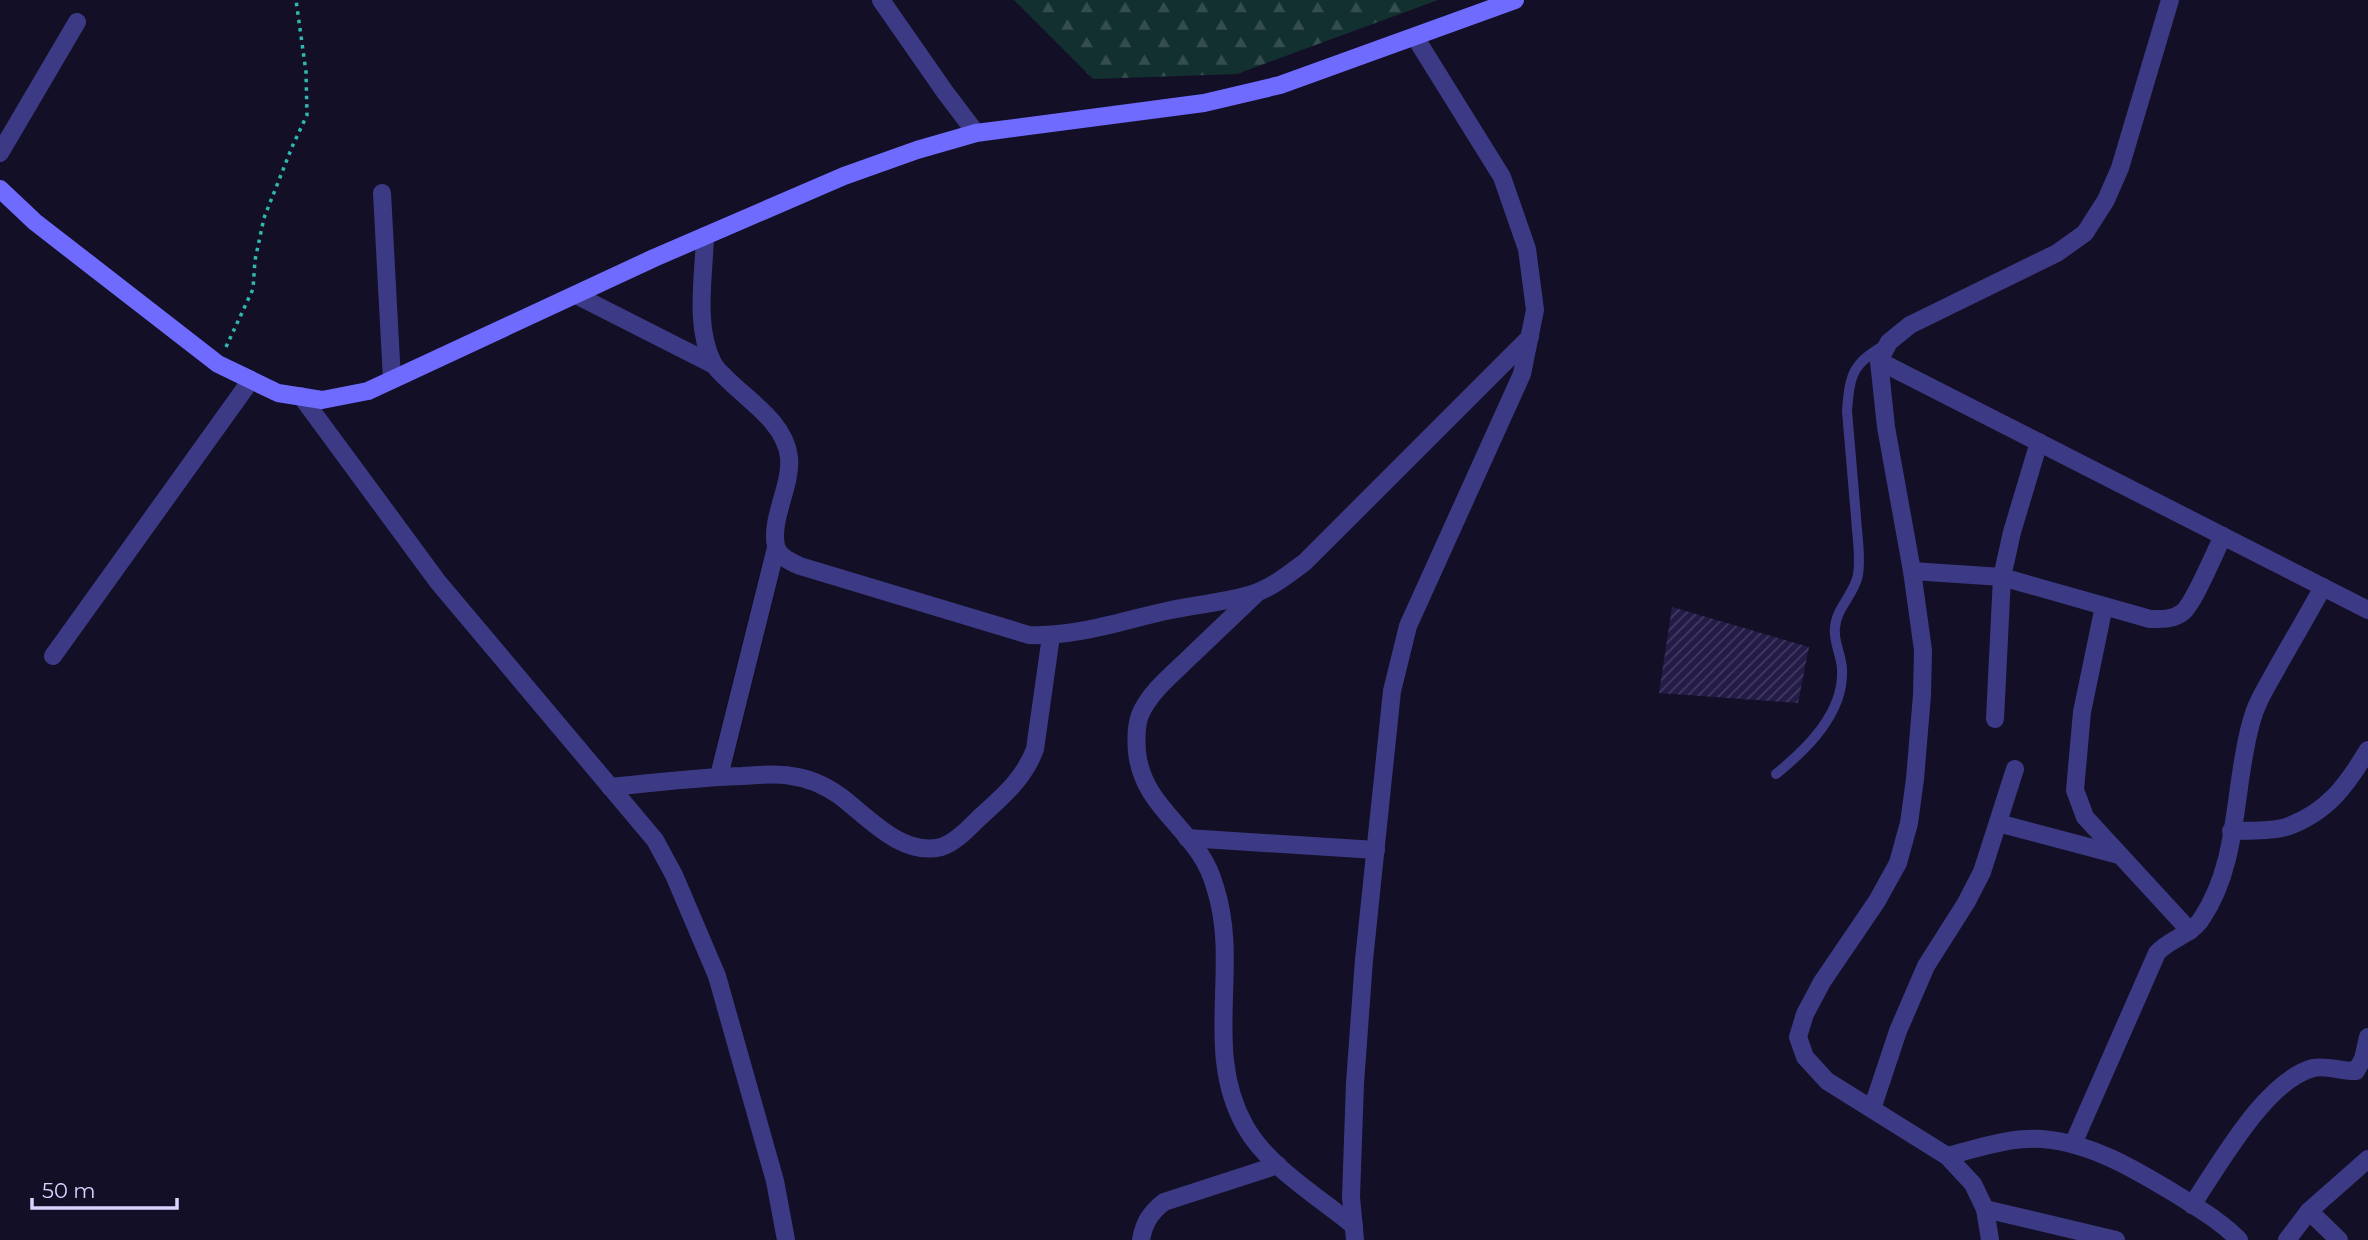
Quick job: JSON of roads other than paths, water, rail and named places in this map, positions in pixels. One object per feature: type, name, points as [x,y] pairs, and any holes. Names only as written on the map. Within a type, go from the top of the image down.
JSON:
[{"type":"main road","points":[[0,189],[35,222],[218,365],[278,393],[322,400],[368,391],[705,236],[844,176],[917,150],[976,134],[1204,103],[1280,85],[1514,0]]},
{"type":"street","points":[[881,0],[976,134]]},
{"type":"street","points":[[1990,1240],[1985,1209],[1973,1184],[1947,1156],[1827,1081],[1805,1057],[1798,1037],[1805,1014],[1822,982],[1877,901],[1898,863],[1909,822],[1921,707],[1923,650],[1886,427],[1879,360],[1889,342],[1910,325],[2057,253],[2085,233],[2106,200],[2120,168],[2170,0]]},
{"type":"street","points":[[0,153],[77,22]]},
{"type":"street","points":[[1355,1233],[1351,1196],[1355,1083],[1364,960],[1392,691],[1408,626],[1522,374],[1535,310],[1527,249],[1502,177],[1416,37]]},
{"type":"street","points":[[382,193],[392,380]]},
{"type":"street","points":[[705,236],[703,327],[706,345],[714,365]]},
{"type":"street","points":[[576,295],[714,365],[770,418],[780,433],[789,456],[776,548],[719,776]]},
{"type":"street","points":[[1355,1233],[1264,1153],[1246,1128],[1233,1101],[1225,1075],[1223,915],[1201,855],[1151,795],[1139,766],[1136,739],[1140,715],[1157,688],[1257,593],[1305,562],[1530,337]]},
{"type":"street","points":[[1879,360],[2368,610]]},
{"type":"street","points":[[53,656],[251,380]]},
{"type":"street","points":[[301,396],[438,582],[654,840],[674,875],[717,976],[775,1181],[786,1240]]},
{"type":"street","points":[[1995,719],[2002,577],[2012,532],[2039,442]]},
{"type":"street","points":[[1912,571],[2002,577],[2150,620],[2168,619],[2183,612],[2191,600],[2223,536]]},
{"type":"street","points":[[776,548],[784,559],[800,566],[1028,635],[1078,633],[1170,610],[1257,593]]},
{"type":"street","points":[[2073,1144],[2157,953],[2165,944],[2190,931],[2202,920],[2221,881],[2244,747],[2252,720],[2260,697],[2323,587]]},
{"type":"street","points":[[2104,606],[2082,712],[2075,790],[2085,817],[2190,931]]},
{"type":"street","points":[[610,787],[719,776],[792,776],[816,783],[838,794],[887,833],[904,842],[922,848],[943,847],[963,834],[1019,780],[1029,764],[1035,749],[1051,636]]},
{"type":"street","points":[[2231,831],[2284,827],[2311,815],[2349,782],[2368,750]]},
{"type":"street","points":[[1872,1109],[1912,996],[1926,966],[1966,903],[1982,872],[2015,769]]},
{"type":"street","points":[[1998,823],[2119,855]]},
{"type":"street","points":[[1187,838],[1376,850]]},
{"type":"street","points":[[2192,1205],[2273,1091],[2313,1068],[2356,1071],[2363,1059],[2368,1037]]},
{"type":"street","points":[[1947,1156],[2006,1140],[2041,1139],[2073,1144],[2101,1153],[2143,1174],[2192,1205],[2239,1240]]},
{"type":"street","points":[[2287,1240],[2309,1211],[2368,1159]]},
{"type":"street","points":[[1140,1240],[1144,1224],[1153,1210],[1164,1202],[1278,1164]]},
{"type":"street","points":[[1985,1209],[2116,1240]]},
{"type":"street","points":[[2309,1211],[2339,1240]]},
{"type":"lane","points":[[1776,774],[1798,756],[1817,733],[1835,705],[1841,688],[1842,670],[1834,630],[1837,618],[1853,592],[1859,561],[1847,411],[1849,393],[1857,365],[1889,342]]}]
